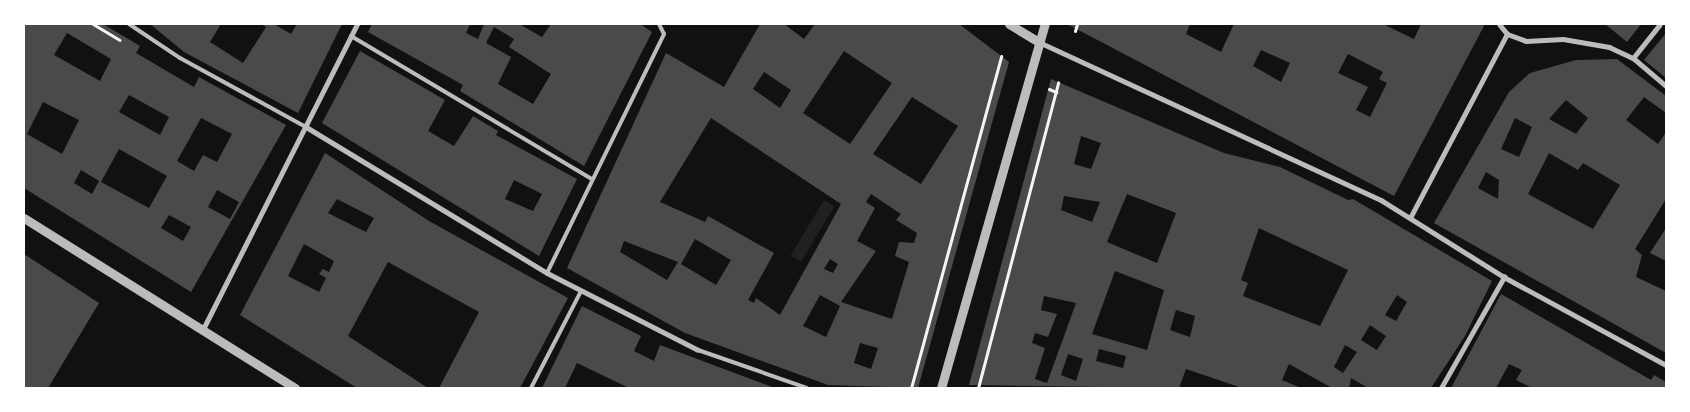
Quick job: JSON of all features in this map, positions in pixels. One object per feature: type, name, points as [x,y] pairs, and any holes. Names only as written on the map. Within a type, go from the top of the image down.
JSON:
[{"type":"street","points":[[202,331],[357,24]]},
{"type":"street","points":[[1009,24],[1039,42],[1410,218],[1504,277],[1666,365]]},
{"type":"street","points":[[941,388],[1045,24]]},
{"type":"street","points":[[1499,24],[1507,34],[1526,41],[1593,43],[1633,58],[1666,86]]},
{"type":"street","points":[[1633,58],[1660,24]]},
{"type":"street","points":[[1410,218],[1507,34]]},
{"type":"street","points":[[306,127],[547,273],[698,350]]},
{"type":"street","points":[[24,218],[295,388]]},
{"type":"street","points":[[1440,388],[1504,277]]},
{"type":"lane","points":[[129,24],[180,58],[306,127]]},
{"type":"lane","points":[[547,273],[664,34],[659,24]]},
{"type":"lane","points":[[351,36],[592,179]]},
{"type":"lane","points":[[530,388],[581,291]]},
{"type":"lane","points":[[698,350],[807,388]]},
{"type":"path","points":[[93,24],[123,41]]},
{"type":"path","points":[[1075,31],[1077,24]]},
{"type":"path","points":[[911,388],[1001,56]]},
{"type":"path","points":[[978,388],[1058,82]]},
{"type":"path","points":[[1048,89],[1056,92]]},
{"type":"shaded area","points":[[824,200],[834,206],[801,262],[791,256]]},
{"type":"building","points":[[24,24],[103,24],[140,46],[136,53],[194,87],[199,77],[286,125],[191,292],[24,188]],"holes":[[[67,33],[111,59],[100,81],[54,55]],[[129,95],[169,117],[160,135],[119,112]],[[43,102],[79,120],[62,154],[27,134]],[[201,118],[232,134],[217,162],[203,155],[194,171],[177,161]],[[119,149],[167,176],[149,208],[101,182]],[[81,170],[99,181],[92,194],[74,183]],[[217,190],[239,202],[230,219],[208,207]],[[169,215],[191,227],[183,241],[161,228]]]},
{"type":"building","points":[[150,24],[221,24],[210,42],[243,63],[266,27],[261,24],[274,24],[291,34],[297,24],[342,24],[298,113],[184,52]]},
{"type":"building","points":[[372,24],[470,24],[466,33],[478,39],[484,24],[519,24],[542,37],[551,24],[640,24],[652,32],[584,166],[460,91],[463,85],[368,32]],"holes":[[[494,27],[514,39],[509,47],[551,74],[533,104],[498,84],[511,57],[486,43]]]},
{"type":"building","points":[[760,24],[784,24],[804,39],[815,24],[959,24],[1009,62],[918,388],[828,385],[685,333],[567,268],[666,53],[724,87]],"holes":[[[844,51],[892,83],[850,144],[803,113]],[[764,72],[791,90],[780,108],[753,89]],[[912,97],[958,126],[921,184],[873,154]],[[711,118],[841,204],[780,315],[756,298],[754,303],[748,300],[774,253],[708,216],[705,222],[660,202]],[[871,194],[901,214],[896,220],[917,233],[914,243],[899,242],[895,256],[909,262],[892,319],[841,302],[876,251],[857,241],[875,208],[866,202]],[[695,239],[731,260],[716,285],[681,264]],[[624,241],[678,262],[667,280],[620,252]],[[830,259],[838,264],[833,273],[824,269]],[[820,295],[840,306],[826,337],[803,326]],[[860,343],[878,348],[871,369],[854,363]]]},
{"type":"building","points":[[1067,24],[1190,24],[1186,34],[1221,52],[1234,24],[1383,24],[1414,39],[1421,24],[1485,24],[1394,196]],"holes":[[[1261,50],[1290,63],[1281,82],[1253,66]],[[1348,54],[1383,72],[1379,79],[1387,83],[1370,117],[1356,110],[1368,87],[1338,73]]]},
{"type":"building","points":[[1605,24],[1641,24],[1627,42]]},
{"type":"building","points":[[1666,33],[1666,78],[1644,60]]},
{"type":"building","points":[[360,51],[445,100],[428,131],[454,146],[473,116],[498,131],[496,135],[577,179],[539,256],[322,123]],"holes":[[[514,180],[542,194],[533,211],[505,199]]]},
{"type":"building","points":[[1617,59],[1666,96],[1666,113],[1644,97],[1626,120],[1658,144],[1666,132],[1666,199],[1635,249],[1642,255],[1636,277],[1666,291],[1666,353],[1434,223],[1509,92],[1530,73],[1576,60]],"holes":[[[1566,100],[1588,118],[1576,134],[1549,119]],[[1515,118],[1532,127],[1519,157],[1501,149]],[[1549,153],[1578,170],[1583,163],[1620,185],[1593,229],[1528,194]],[[1486,172],[1499,180],[1498,199],[1478,188]]]},
{"type":"building","points":[[1051,79],[1224,153],[1280,167],[1348,200],[1353,199],[1492,281],[1465,336],[1431,388],[1368,388],[1351,378],[1349,388],[1332,388],[1289,364],[1282,380],[1301,388],[1242,388],[1186,369],[1179,388],[969,385]],"holes":[[[1081,136],[1101,143],[1091,169],[1074,164]],[[1127,194],[1176,213],[1157,263],[1107,242]],[[1064,196],[1100,202],[1092,222],[1061,210]],[[1259,228],[1348,270],[1320,326],[1243,296],[1248,283],[1241,280]],[[1115,271],[1164,290],[1147,350],[1092,334]],[[1397,295],[1407,302],[1396,321],[1385,315]],[[1044,296],[1076,303],[1047,383],[1035,379],[1045,348],[1032,343],[1035,333],[1048,337],[1057,314],[1041,310]],[[1176,310],[1195,316],[1190,337],[1170,330]],[[1370,325],[1386,336],[1377,350],[1361,340]],[[1345,345],[1357,352],[1343,373],[1334,367]],[[1099,349],[1126,356],[1123,368],[1096,361]],[[1068,354],[1083,359],[1076,381],[1061,375]]]},
{"type":"building","points":[[325,153],[429,221],[568,298],[520,388],[439,388],[479,312],[388,262],[348,336],[428,388],[357,388],[240,315]],"holes":[[[337,199],[374,218],[366,232],[328,213]],[[304,244],[334,261],[329,272],[323,269],[319,274],[326,278],[319,292],[288,276]]]},
{"type":"building","points":[[1666,228],[1666,261],[1650,253]]},
{"type":"building","points":[[24,254],[99,303],[48,388],[24,388]]},
{"type":"building","points":[[1501,294],[1651,380],[1654,375],[1666,382],[1666,388],[1532,388],[1516,380],[1522,370],[1509,364],[1496,388],[1451,388]]},
{"type":"building","points":[[582,306],[641,336],[634,351],[654,361],[660,345],[775,388],[629,388],[577,363],[565,388],[542,388]]}]
